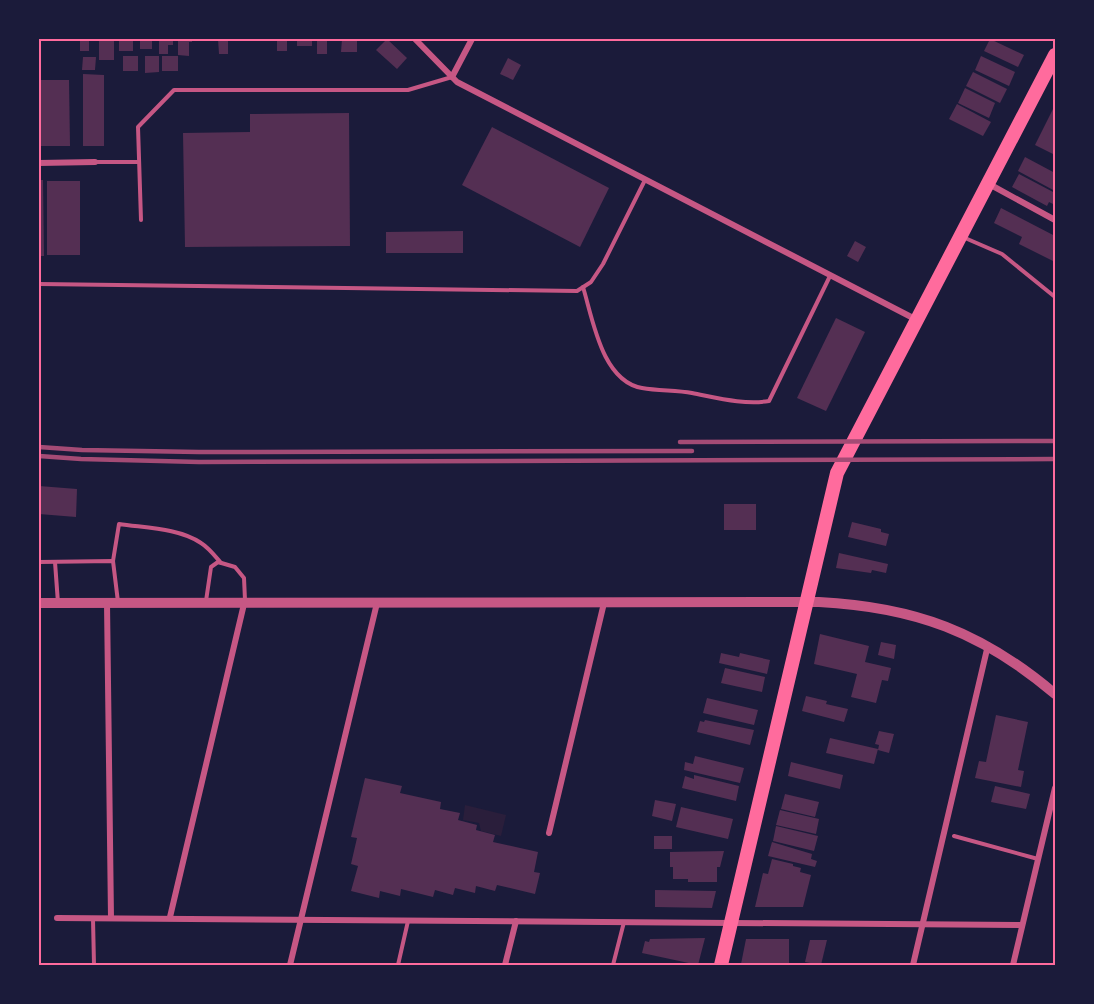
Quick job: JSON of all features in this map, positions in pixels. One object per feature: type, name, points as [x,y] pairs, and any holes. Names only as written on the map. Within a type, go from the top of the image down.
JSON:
[{"type":"main road","points":[[721,965],[837,473],[1054,59]]},
{"type":"street","points":[[415,39],[457,82],[917,321]]},
{"type":"street","points":[[453,77],[472,39]]},
{"type":"street","points":[[39,163],[95,162]]},
{"type":"street","points":[[988,183],[1055,220]]},
{"type":"street","points":[[39,603],[808,602],[855,604],[890,609],[946,626],[988,645],[1029,671],[1055,693]]},
{"type":"street","points":[[111,918],[113,603]]},
{"type":"street","points":[[290,965],[376,603]]},
{"type":"street","points":[[549,833],[604,603]]},
{"type":"street","points":[[170,917],[244,604]]},
{"type":"street","points":[[913,965],[988,645]]},
{"type":"street","points":[[1012,965],[1055,788]]},
{"type":"street","points":[[57,918],[170,917],[1022,925]]},
{"type":"street","points":[[505,965],[516,921]]},
{"type":"lane","points":[[141,220],[138,127],[174,90],[408,90],[453,77]]},
{"type":"lane","points":[[95,162],[139,162]]},
{"type":"lane","points":[[39,284],[577,291],[591,282],[603,264],[645,180]]},
{"type":"lane","points":[[961,236],[1002,254],[1055,297]]},
{"type":"lane","points":[[583,287],[607,361],[622,381],[641,388],[672,390],[732,401],[757,403],[769,400],[830,276]]},
{"type":"lane","points":[[113,603],[113,561],[119,524],[184,536],[201,543],[221,563]]},
{"type":"lane","points":[[39,562],[113,561]]},
{"type":"lane","points":[[55,562],[58,603]]},
{"type":"lane","points":[[206,603],[211,567],[218,562],[235,567],[244,578],[244,604]]},
{"type":"lane","points":[[954,836],[1038,860]]},
{"type":"lane","points":[[93,918],[94,965]]},
{"type":"lane","points":[[398,965],[408,920]]},
{"type":"lane","points":[[614,965],[624,922]]},
{"type":"shaded area","points":[[465,805],[506,815],[501,836],[481,831],[479,823],[463,820]]},
{"type":"building","points":[[80,39],[89,39],[89,51],[80,51]]},
{"type":"building","points":[[99,39],[114,39],[114,60],[99,60]]},
{"type":"building","points":[[119,39],[133,39],[133,51],[119,51]]},
{"type":"building","points":[[140,39],[152,39],[152,49],[140,49]]},
{"type":"building","points":[[159,39],[173,39],[173,45],[168,45],[168,54],[159,54]]},
{"type":"building","points":[[178,39],[192,39],[192,42],[189,42],[189,56],[178,55]]},
{"type":"building","points":[[218,39],[228,39],[228,54],[219,54]]},
{"type":"building","points":[[277,39],[287,39],[287,51],[277,51]]},
{"type":"building","points":[[297,39],[312,39],[312,46],[297,46]]},
{"type":"building","points":[[317,39],[327,39],[327,54],[317,54]]},
{"type":"building","points":[[342,39],[357,39],[357,52],[341,52]]},
{"type":"building","points":[[387,39],[407,58],[397,69],[376,50]]},
{"type":"building","points":[[990,39],[1024,55],[1018,67],[984,51]]},
{"type":"building","points":[[123,56],[138,56],[138,71],[123,71]]},
{"type":"building","points":[[145,56],[159,56],[159,72],[145,73]]},
{"type":"building","points":[[162,56],[178,56],[178,71],[162,71]]},
{"type":"building","points":[[981,56],[1015,72],[1009,86],[975,70]]},
{"type":"building","points":[[83,57],[96,57],[95,70],[82,70]]},
{"type":"building","points":[[508,58],[521,65],[513,80],[500,74]]},
{"type":"building","points":[[973,72],[1007,89],[1000,103],[966,86]]},
{"type":"building","points":[[83,74],[104,75],[104,146],[83,146]]},
{"type":"building","points":[[39,80],[69,80],[70,146],[39,146]]},
{"type":"building","points":[[965,88],[995,103],[989,118],[958,103]]},
{"type":"building","points":[[957,104],[991,122],[983,136],[949,119]]},
{"type":"building","points":[[1055,105],[1055,155],[1035,145]]},
{"type":"building","points":[[349,113],[350,246],[185,247],[183,133],[250,132],[250,114]]},
{"type":"building","points":[[492,127],[609,188],[580,247],[462,185]]},
{"type":"building","points":[[1025,157],[1055,173],[1055,191],[1018,171]]},
{"type":"building","points":[[1019,174],[1055,193],[1055,205],[1049,202],[1047,206],[1012,187]]},
{"type":"building","points":[[39,180],[43,180],[44,256],[39,256]]},
{"type":"building","points":[[47,181],[80,181],[80,255],[47,255]]},
{"type":"building","points":[[1001,208],[1055,236],[1055,262],[1019,244],[1022,237],[994,223]]},
{"type":"building","points":[[463,231],[463,253],[386,253],[386,232]]},
{"type":"building","points":[[855,241],[866,247],[858,262],[847,256]]},
{"type":"building","points":[[836,318],[865,332],[826,411],[797,398]]},
{"type":"building","points":[[39,486],[77,489],[76,517],[39,514]]},
{"type":"building","points":[[724,504],[756,504],[756,530],[724,530]]},
{"type":"building","points":[[852,522],[881,529],[881,532],[889,534],[886,546],[848,537]]},
{"type":"building","points":[[839,553],[888,564],[886,573],[836,568]]},
{"type":"building","points":[[820,634],[869,646],[865,662],[891,668],[888,681],[882,680],[876,703],[851,697],[857,674],[814,664]]},
{"type":"building","points":[[881,642],[896,645],[894,659],[878,655]]},
{"type":"building","points":[[721,653],[739,657],[740,653],[770,660],[767,674],[719,663]]},
{"type":"building","points":[[725,668],[765,677],[762,692],[721,683]]},
{"type":"building","points":[[806,696],[848,709],[844,722],[802,711]]},
{"type":"building","points":[[707,698],[758,710],[754,725],[703,713]]},
{"type":"building","points":[[996,715],[1028,722],[1018,770],[1024,771],[1021,787],[975,778],[979,761],[986,762]]},
{"type":"building","points":[[705,720],[754,730],[750,745],[697,732],[700,721]]},
{"type":"building","points":[[879,731],[894,734],[889,753],[878,750],[879,745],[875,744]]},
{"type":"building","points":[[830,738],[878,749],[874,764],[826,753]]},
{"type":"building","points":[[695,756],[744,768],[740,783],[684,770],[685,762],[693,764]]},
{"type":"building","points":[[791,762],[843,775],[840,789],[788,776]]},
{"type":"building","points":[[694,775],[739,786],[736,801],[682,788],[685,776],[694,779]]},
{"type":"building","points":[[365,778],[402,786],[400,793],[441,802],[440,809],[460,813],[458,820],[477,825],[476,830],[495,835],[493,842],[538,852],[534,872],[540,873],[535,894],[497,885],[495,891],[476,886],[475,893],[455,888],[453,895],[435,890],[433,897],[401,889],[400,896],[380,891],[379,898],[351,891],[358,866],[351,864],[357,838],[351,837]]},
{"type":"building","points":[[995,786],[1030,794],[1026,809],[991,802]]},
{"type":"building","points":[[785,794],[819,802],[815,817],[781,809]]},
{"type":"building","points":[[655,800],[676,804],[672,821],[652,816]]},
{"type":"building","points":[[681,807],[733,819],[728,839],[676,827]]},
{"type":"building","points":[[780,810],[819,819],[816,834],[776,825]]},
{"type":"building","points":[[776,826],[818,836],[814,851],[773,841]]},
{"type":"building","points":[[654,836],[672,836],[672,849],[654,849]]},
{"type":"building","points":[[772,842],[812,854],[811,859],[817,861],[815,867],[768,856]]},
{"type":"building","points":[[724,851],[720,867],[717,867],[717,882],[688,882],[688,879],[673,879],[670,852]]},
{"type":"building","points":[[772,859],[793,864],[801,868],[800,872],[811,875],[803,907],[755,907],[763,873],[768,874]]},
{"type":"building","points":[[655,890],[716,891],[712,908],[655,907]]},
{"type":"building","points":[[705,938],[698,965],[642,953],[645,941],[649,942],[650,939]]},
{"type":"building","points":[[746,939],[789,939],[789,965],[741,964]]},
{"type":"building","points":[[810,940],[827,940],[821,965],[805,962]]},
{"type":"railway","points":[[680,442],[1055,441]]},
{"type":"railway","points":[[39,447],[199,452],[692,451]]},
{"type":"railway","points":[[39,456],[199,462],[1055,459]]}]
